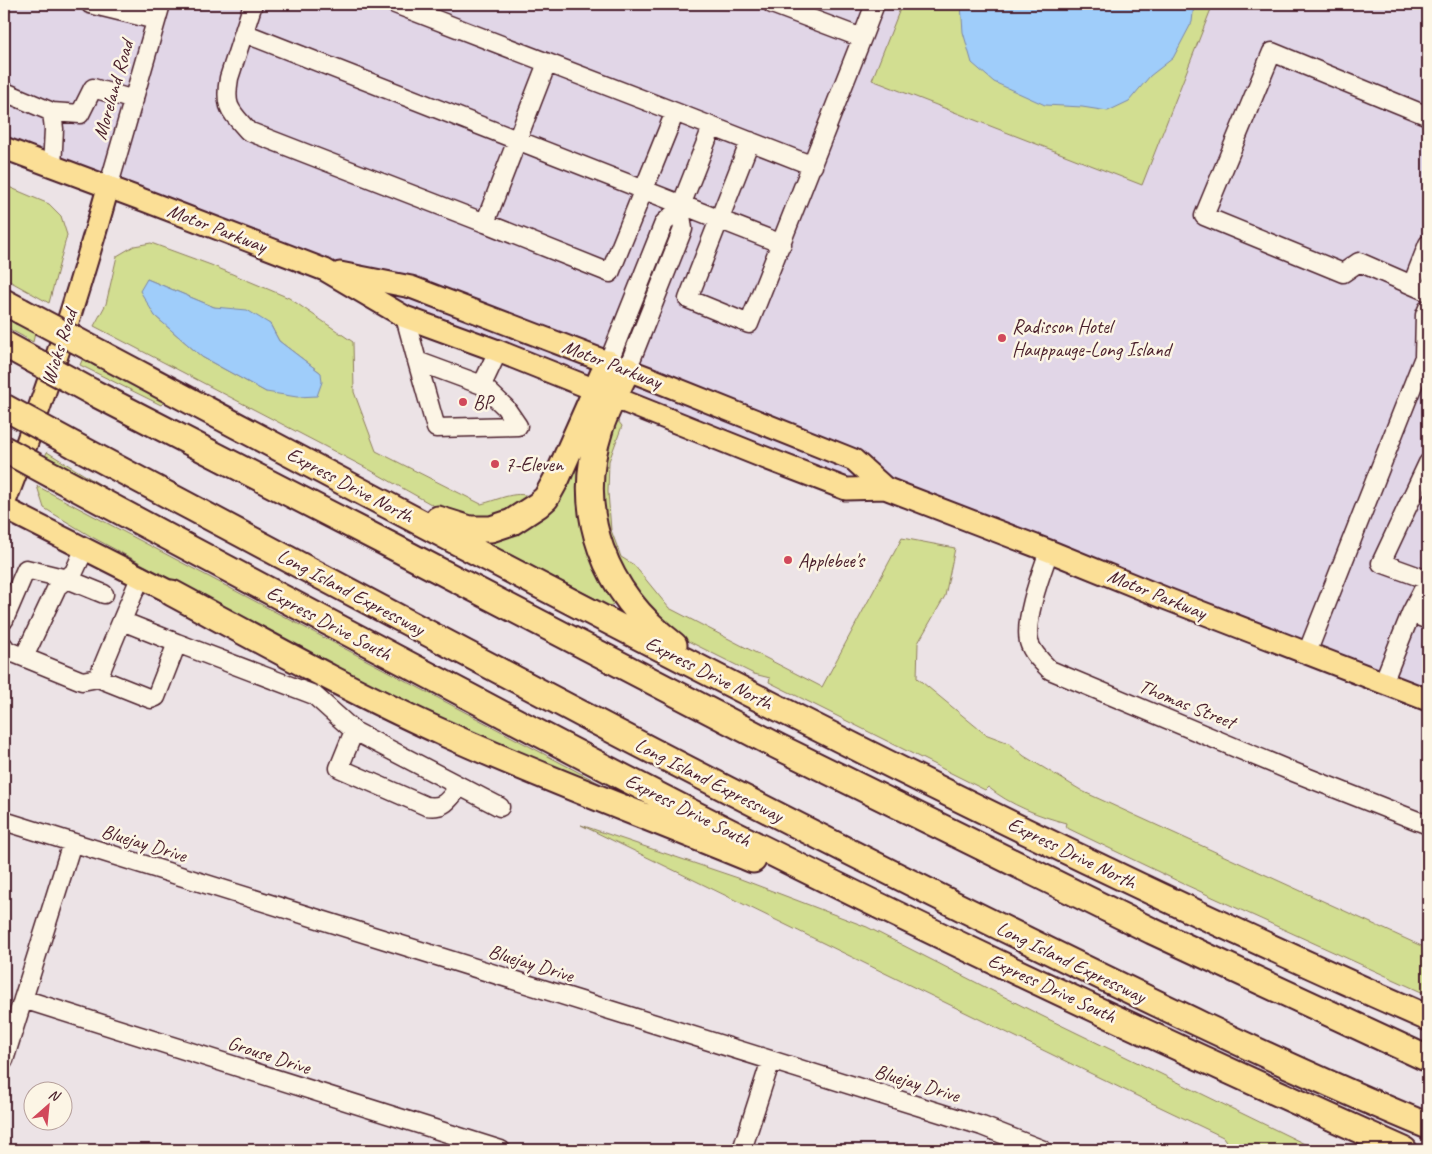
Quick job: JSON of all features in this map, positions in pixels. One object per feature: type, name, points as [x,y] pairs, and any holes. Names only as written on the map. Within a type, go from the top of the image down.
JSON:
[{"type":"highway","name":"Express Drive North","points":[[12,306],[724,681],[1061,849],[1428,1018]]},
{"type":"highway","points":[[4,344],[92,392],[386,542],[777,746],[1152,931],[1428,1059]]},
{"type":"highway","points":[[354,487],[459,526],[480,530],[506,524],[530,511],[546,498],[605,394],[618,366]]},
{"type":"highway","points":[[605,394],[590,484],[592,516],[600,546],[618,586],[643,617],[662,636],[724,681]]},
{"type":"highway","name":"Long Island Expressway","points":[[4,407],[555,700],[918,886],[1338,1089],[1428,1126]]},
{"type":"highway","name":"Express Drive South","points":[[4,449],[605,768],[902,917],[1298,1103]]},
{"type":"highway","points":[[172,593],[287,655],[446,734],[540,775],[803,881],[902,917]]},
{"type":"highway","points":[[1298,1103],[1404,1150]]},
{"type":"main road","name":"Motor Parkway","points":[[4,148],[325,270],[405,317],[498,351],[846,488],[885,488],[1428,700]]},
{"type":"main road","name":"Wicks Road","points":[[4,504],[66,326],[108,188]]},
{"type":"main road","name":"Motor Parkway","points":[[325,270],[411,287],[618,366],[854,460],[885,488]]},
{"type":"main road","points":[[4,508],[172,593]]},
{"type":"main road","name":"Express Drive South","points":[[1298,1103],[1383,1150]]},
{"type":"street","points":[[90,4],[158,12]]},
{"type":"street","points":[[253,4],[228,78],[227,88],[228,108],[248,131],[610,273],[675,112]]},
{"type":"street","points":[[395,4],[813,166]]},
{"type":"street","points":[[772,4],[862,38]]},
{"type":"street","points":[[750,141],[688,299],[749,324],[813,166],[875,4]]},
{"type":"street","name":"Moreland Road","points":[[108,188],[158,12]]},
{"type":"street","points":[[244,33],[643,189],[680,206],[782,244]]},
{"type":"street","points":[[1428,116],[1272,52],[1204,216],[1343,273],[1359,262],[1420,288],[1428,244]]},
{"type":"street","points":[[485,223],[546,63]]},
{"type":"street","points":[[4,92],[52,112],[80,114],[93,88],[134,100]]},
{"type":"street","points":[[52,112],[54,129],[52,167]]},
{"type":"street","points":[[618,366],[618,341],[664,223],[680,206],[712,127]]},
{"type":"street","points":[[1306,653],[1424,357],[1428,308]]},
{"type":"street","points":[[405,317],[416,361],[436,428],[518,426],[505,407],[482,385],[416,361]]},
{"type":"street","points":[[482,385],[498,351]]},
{"type":"street","points":[[1383,683],[1428,580],[1380,563],[1428,463]]},
{"type":"street","points":[[24,657],[56,587],[74,572],[85,548]]},
{"type":"street","name":"Thomas Street","points":[[1049,551],[1029,619],[1030,642],[1036,655],[1050,670],[1291,771],[1428,824]]},
{"type":"street","points":[[4,620],[26,568],[67,579],[104,594]]},
{"type":"street","points":[[98,678],[141,576]]},
{"type":"street","points":[[1412,613],[1428,620]]},
{"type":"street","points":[[122,622],[314,694],[354,731],[500,807]]},
{"type":"street","points":[[4,646],[6,650],[82,681],[98,678],[151,699],[156,698],[177,643]]},
{"type":"street","points":[[354,731],[340,768],[426,806],[437,808],[444,804],[459,787]]},
{"type":"street","name":"Bluejay Drive","points":[[4,821],[982,1126],[1043,1150]]},
{"type":"street","points":[[4,1060],[72,843]]},
{"type":"street","name":"Grouse Drive","points":[[23,999],[501,1150]]},
{"type":"street","points":[[742,1150],[771,1060]]},
{"type":"shaded area","points":[[4,4],[1428,4],[1428,705],[966,525],[758,455],[4,143]]},
{"type":"green space","points":[[902,4],[1213,4],[1142,185],[872,80]]},
{"type":"green space","points":[[4,185],[49,204],[61,216],[67,235],[49,303],[4,278]]},
{"type":"green space","points":[[151,243],[211,265],[289,298],[353,342],[354,392],[376,451],[481,504],[515,495],[529,496],[535,499],[495,518],[475,519],[447,513],[370,470],[94,326],[106,304],[117,256],[134,246]],"holes":[[[147,279],[214,307],[270,324],[279,341],[321,373],[266,392],[202,357],[155,316]]]},
{"type":"green space","points":[[4,316],[35,333],[33,342],[4,326]]},
{"type":"green space","points":[[83,358],[164,402],[161,405],[80,365]]},
{"type":"green space","points":[[618,421],[622,426],[609,461],[608,492],[611,530],[621,557],[634,565],[669,608],[822,687],[902,538],[955,548],[945,596],[918,643],[917,678],[985,734],[1009,743],[1024,756],[1084,792],[1428,949],[1428,995],[1186,885],[1065,827],[1066,823],[1025,809],[988,787],[985,790],[769,682],[770,678],[754,674],[682,638],[656,617],[617,569],[600,504],[609,434]]},
{"type":"green space","points":[[47,452],[109,490],[166,521],[151,517],[44,459]]},
{"type":"green space","points":[[582,465],[616,602],[610,606],[483,541],[505,537],[524,530],[547,512],[573,468]]},
{"type":"green space","points":[[37,486],[650,810],[467,739],[92,537],[44,508]]},
{"type":"green space","points":[[581,825],[738,878],[867,927],[1040,1015],[1317,1150],[1232,1150],[1223,1137]]},
{"type":"water","points":[[961,4],[1194,4],[1192,22],[1173,58],[1150,76],[1129,101],[1108,111],[1082,107],[1045,105],[994,82],[972,63],[963,32]]},
{"type":"water","points":[[147,279],[214,307],[247,310],[270,324],[279,341],[321,373],[322,382],[317,396],[297,397],[266,392],[202,357],[155,316],[140,291]]},
{"type":"place","name":"Radisson Hotel Hauppauge-Long Island","points":[[1002,338]]},
{"type":"place","name":"BP","points":[[463,402]]},
{"type":"place","name":"7-Eleven","points":[[495,464]]},
{"type":"place","name":"Applebee's","points":[[788,560]]}]
